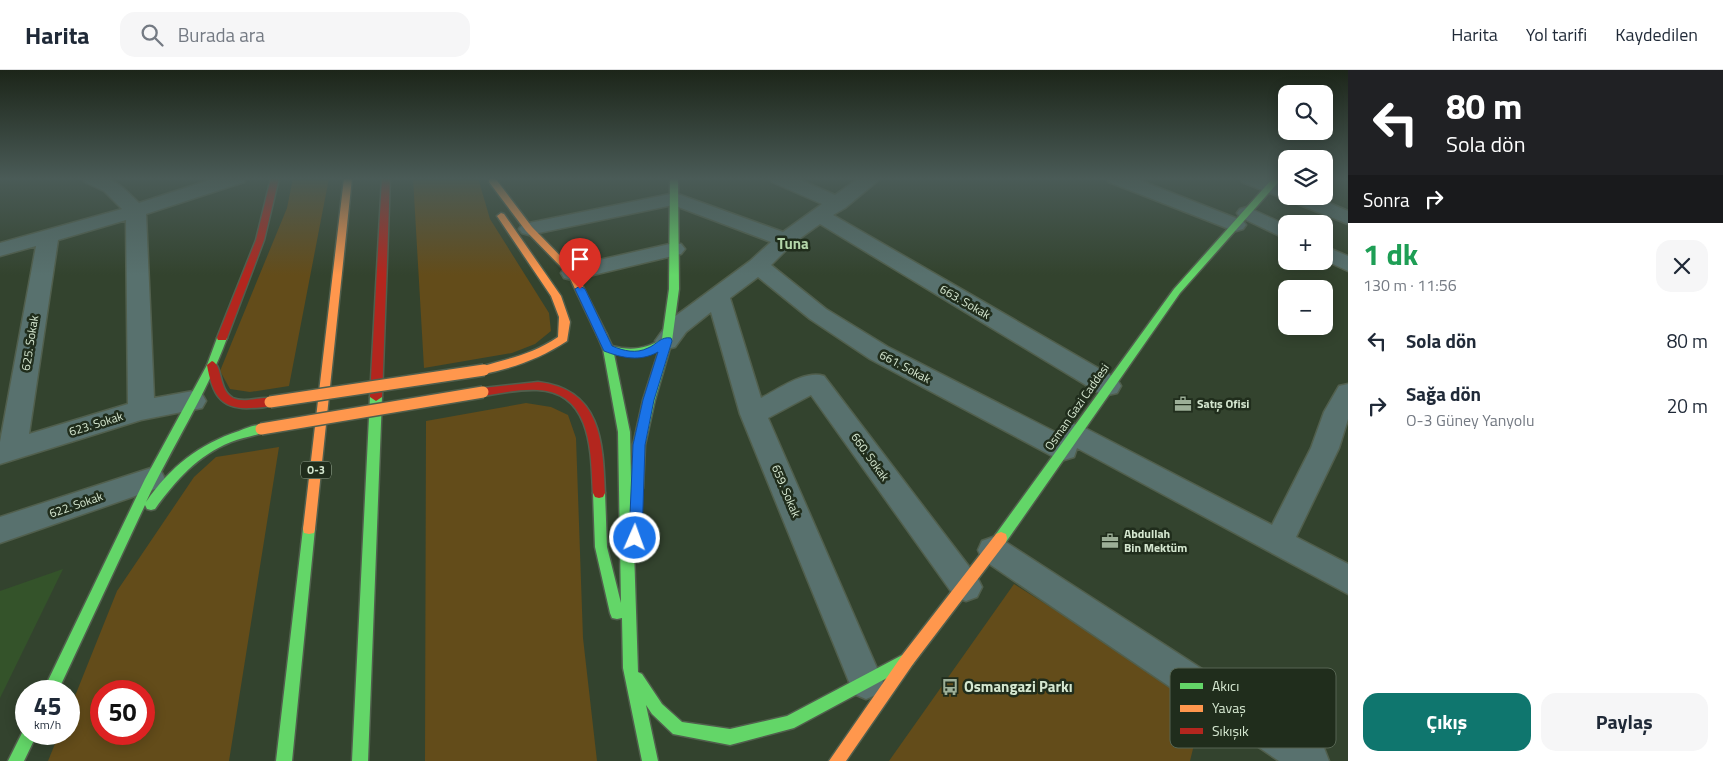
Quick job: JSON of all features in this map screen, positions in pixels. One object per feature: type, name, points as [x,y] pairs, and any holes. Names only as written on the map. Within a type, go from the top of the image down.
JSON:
[{"type":"main road","points":[[55,680],[151,479],[212,365],[260,240],[267,210]]},
{"type":"main road","name":"O-3","points":[[284,761],[344,210]]},
{"type":"main road","points":[[360,761],[385,210]]},
{"type":"main road","points":[[212,365],[214,384],[220,396],[228,402],[245,405],[502,367],[544,353],[563,339],[567,322],[561,301],[511,236],[499,210]]},
{"type":"main road","points":[[517,210],[529,229],[572,273],[596,320],[608,349],[624,432],[630,668]]},
{"type":"main road","points":[[630,668],[639,445],[649,400],[667,341],[674,289],[675,210]]},
{"type":"main road","name":"Osman Gazi Caddesi","points":[[837,761],[908,659],[993,550],[1177,291],[1251,210]]},
{"type":"main road","points":[[608,349],[624,355],[637,355],[652,351],[667,341]]},
{"type":"main road","points":[[111,564],[157,496],[194,454],[222,438],[261,429],[484,392],[524,386],[554,388],[575,397],[592,425],[597,461],[601,547],[650,761]]},
{"type":"main road","name":"Osman Gazi Caddesi","points":[[630,668],[657,709],[678,729],[730,737],[789,723],[908,659]]},
{"type":"main road","points":[[16,761],[24,745]]},
{"type":"street","points":[[529,229],[620,210]]},
{"type":"street","points":[[705,210],[785,240]]},
{"type":"street","points":[[667,341],[678,326],[758,266],[785,240],[830,210]]},
{"type":"street","name":"663. Sokak","points":[[830,210],[1108,386]]},
{"type":"street","points":[[1214,210],[1278,231]]},
{"type":"street","points":[[1329,210],[1348,218]]},
{"type":"street","points":[[0,250],[136,211],[141,410]]},
{"type":"street","name":"625. Sokak","points":[[6,451],[48,236]]},
{"type":"street","points":[[572,273],[674,249]]},
{"type":"street","points":[[1333,256],[1348,264]]},
{"type":"street","name":"661. Sokak","points":[[758,266],[818,314],[879,353],[1278,542],[1348,580]]},
{"type":"street","name":"659. Sokak","points":[[718,296],[754,414],[866,682]]},
{"type":"street","name":"660. Sokak","points":[[754,414],[815,382],[966,587]]},
{"type":"street","points":[[1278,542],[1325,448],[1337,412],[1348,393]]},
{"type":"street","name":"623. Sokak","points":[[6,451],[141,410],[193,400]]},
{"type":"street","name":"622. Sokak","points":[[0,530],[151,479]]},
{"type":"street","points":[[993,550],[1171,668]]},
{"type":"street","points":[[1292,748],[1312,761]]},
{"type":"shaded area","points":[[286,210],[323,210],[289,386],[250,392],[230,389],[220,371]]},
{"type":"shaded area","points":[[415,210],[487,210],[490,219],[549,313],[551,331],[535,344],[512,353],[424,368]]},
{"type":"shaded area","points":[[526,403],[551,407],[568,415],[576,438],[583,638],[597,761],[425,761],[426,421]]},
{"type":"shaded area","points":[[279,447],[229,761],[48,761],[55,745],[80,745],[80,684],[117,591],[194,477],[216,457]]},
{"type":"shaded area","points":[[63,569],[0,698],[0,591]]},
{"type":"shaded area","points":[[1014,584],[1170,683],[1170,748],[1193,748],[1190,761],[889,761]]},
{"type":"traffic: fast","points":[[637,488],[639,445],[649,400],[667,341],[674,289],[674,210]]},
{"type":"traffic: fast","points":[[1001,538],[1177,291],[1249,210]]},
{"type":"traffic: fast","points":[[602,335],[608,349],[624,432],[630,668],[650,761]]},
{"type":"traffic: fast","points":[[55,680],[151,479],[212,365],[222,338]]},
{"type":"traffic: fast","points":[[608,349],[632,353],[653,349],[667,341]]},
{"type":"traffic: fast","points":[[360,761],[376,397]]},
{"type":"traffic: fast","points":[[151,505],[162,489],[185,464],[211,446],[261,429]]},
{"type":"traffic: fast","points":[[599,493],[601,547],[617,613]]},
{"type":"traffic: fast","points":[[284,761],[309,529]]},
{"type":"traffic: fast","points":[[637,679],[657,709],[678,729],[730,737],[789,723],[908,659]]},
{"type":"traffic: fast","points":[[16,761],[24,745]]},
{"type":"traffic: slow","points":[[309,529],[344,210]]},
{"type":"traffic: slow","points":[[515,210],[529,229],[572,273],[602,335]]},
{"type":"traffic: slow","points":[[484,370],[535,355],[554,345],[563,339],[565,327],[564,317],[556,296],[501,216]]},
{"type":"traffic: slow","points":[[270,402],[484,370]]},
{"type":"traffic: slow","points":[[261,429],[483,392]]},
{"type":"traffic: slow","points":[[837,761],[908,659],[1001,538]]},
{"type":"traffic: jam","points":[[222,338],[260,240],[267,210]]},
{"type":"traffic: jam","points":[[376,397],[385,210]]},
{"type":"traffic: jam","points":[[212,365],[218,389],[229,401],[246,404],[270,402]]},
{"type":"traffic: jam","points":[[483,392],[538,386],[555,389],[569,396],[580,406],[588,418],[593,432],[596,447],[599,493]]},
{"type":"place","name":"Satış Ofisi","points":[[1183,404]]},
{"type":"place","name":"Abdullah Bin Mektüm","points":[[1110,541]]},
{"type":"place","name":"Osmangazi Parkı","points":[[950,687]]},
{"type":"district","name":"Tuna","points":[[793,244]]},
{"type":"route","points":[[580,289],[608,349],[624,355],[637,355],[652,351],[667,341],[649,400],[639,445],[635,538]]}]
